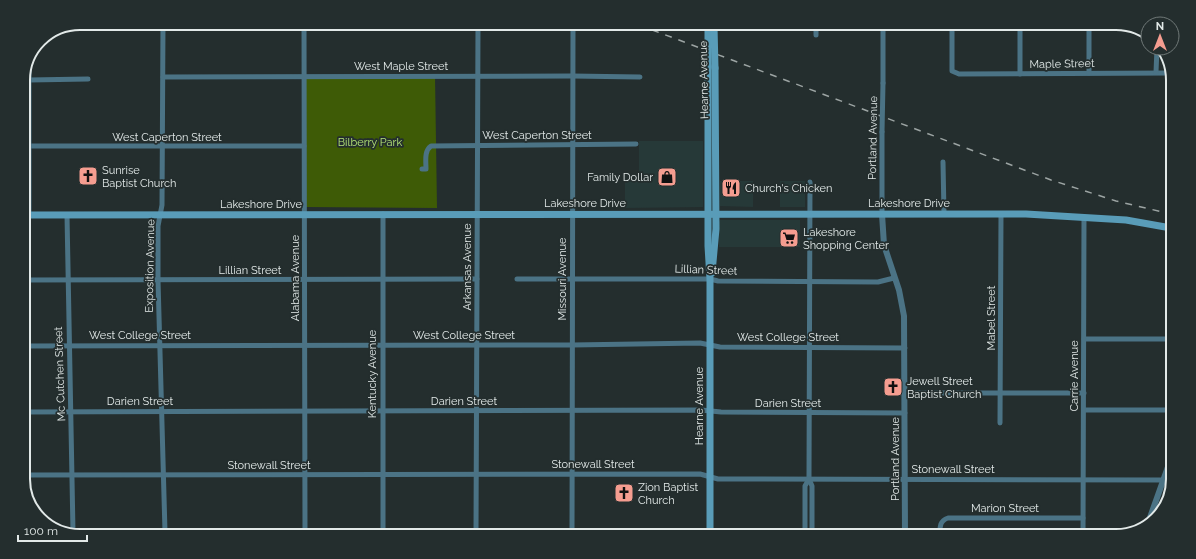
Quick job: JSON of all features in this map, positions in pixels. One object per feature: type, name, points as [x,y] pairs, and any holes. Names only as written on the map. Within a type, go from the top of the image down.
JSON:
[{"type":"main road","name":"Hearne Avenue","points":[[708,30],[716,149],[714,263],[710,279]]},
{"type":"main road","name":"Hearne Avenue","points":[[710,529],[710,279],[708,265],[707,149],[714,30]]},
{"type":"main road","points":[[707,149],[716,149]]},
{"type":"main road","name":"Lakeshore Drive","points":[[30,215],[708,213],[1001,214],[1084,217],[1135,221],[1166,230]]},
{"type":"main road","name":"Lakeshore Drive","points":[[1147,224],[1166,227]]},
{"type":"street","name":"Exposition Avenue","points":[[162,30],[162,205],[160,215],[158,280],[165,529]]},
{"type":"street","name":"Alabama Avenue","points":[[304,30],[305,529]]},
{"type":"street","name":"Arkansas Avenue","points":[[476,529],[478,30]]},
{"type":"street","name":"Missouri Avenue","points":[[572,30],[572,529]]},
{"type":"street","points":[[816,30],[816,36]]},
{"type":"street","name":"Portland Avenue","points":[[883,30],[882,214],[884,245],[903,309],[905,348],[905,529]]},
{"type":"street","name":"Maple Street","points":[[952,30],[952,71],[962,74],[1165,73]]},
{"type":"street","points":[[1020,30],[1020,74]]},
{"type":"street","points":[[1089,30],[1089,73]]},
{"type":"street","points":[[1156,72],[1157,56]]},
{"type":"street","name":"West Maple Street","points":[[162,77],[640,77]]},
{"type":"street","points":[[30,80],[88,79]]},
{"type":"street","name":"West Caperton Street","points":[[422,169],[426,169],[427,148],[431,146],[636,144]]},
{"type":"street","name":"West Caperton Street","points":[[30,146],[304,146]]},
{"type":"street","points":[[943,162],[944,214]]},
{"type":"street","points":[[810,182],[809,479],[812,486],[812,529]]},
{"type":"street","name":"Kentucky Avenue","points":[[383,214],[383,529]]},
{"type":"street","name":"Mabel Street","points":[[1000,422],[1001,214]]},
{"type":"street","name":"Mc Cutchen Street","points":[[67,215],[67,280],[73,528]]},
{"type":"street","name":"Carrie Avenue","points":[[1083,529],[1084,217]]},
{"type":"street","name":"Lillian Street","points":[[517,279],[710,279],[718,281],[878,282],[894,278]]},
{"type":"street","name":"Lillian Street","points":[[30,280],[477,279]]},
{"type":"street","points":[[1084,338],[1166,338]]},
{"type":"street","name":"West College Street","points":[[30,346],[572,345],[700,343],[720,347],[905,348]]},
{"type":"street","points":[[905,394],[1084,393]]},
{"type":"street","name":"Darien Street","points":[[30,412],[701,410],[905,414]]},
{"type":"street","points":[[1084,410],[1166,410]]},
{"type":"street","points":[[1151,515],[1166,472]]},
{"type":"street","name":"Stonewall Street","points":[[30,475],[700,474],[718,479],[1163,480]]},
{"type":"street","points":[[805,529],[805,486],[809,479]]},
{"type":"street","name":"Marion Street","points":[[940,529],[940,524],[944,519],[948,518],[1084,518]]},
{"type":"shaded area","points":[[639,141],[703,141],[703,207],[625,208],[625,181],[639,181]]},
{"type":"shaded area","points":[[720,181],[753,181],[753,207],[720,206]]},
{"type":"shaded area","points":[[780,181],[805,181],[805,207],[780,207]]},
{"type":"shaded area","points":[[720,220],[800,220],[800,247],[719,247]]},
{"type":"green space","name":"Bilberry Park","points":[[435,76],[437,208],[305,207],[304,77]]},
{"type":"railway","points":[[652,30],[1051,180],[1116,201],[1166,213]]},
{"type":"place","name":"Sunrise Baptist Church","points":[[88,176]]},
{"type":"place","name":"Family Dollar","points":[[667,177]]},
{"type":"place","name":"Church's Chicken","points":[[731,188]]},
{"type":"place","name":"Lakeshore Shopping Center","points":[[789,238]]},
{"type":"place","name":"Jewell Street Baptist Church","points":[[893,387]]},
{"type":"place","name":"Zion Baptist Church","points":[[624,493]]}]
